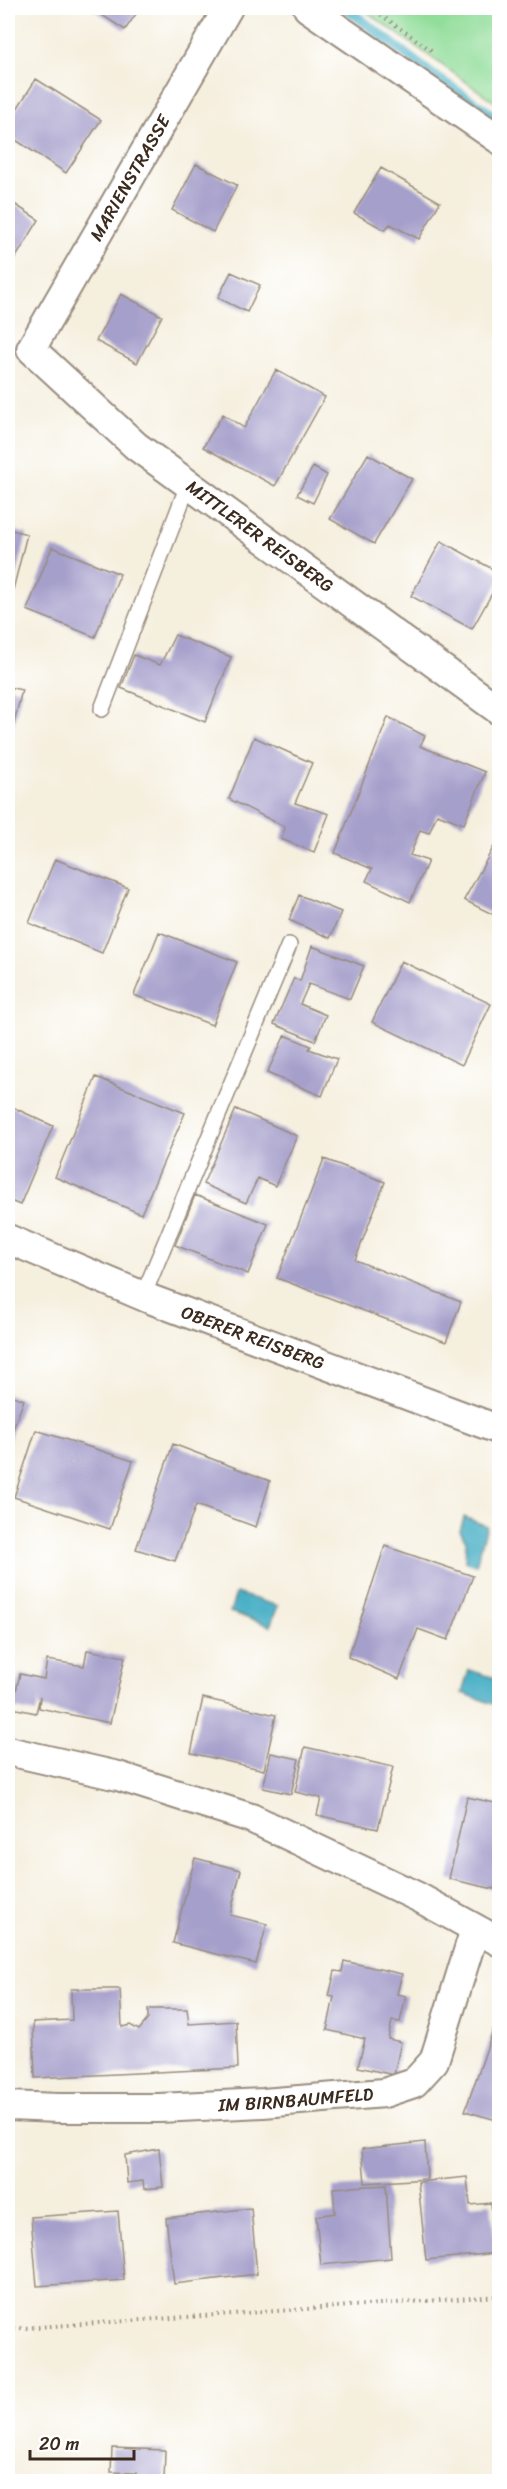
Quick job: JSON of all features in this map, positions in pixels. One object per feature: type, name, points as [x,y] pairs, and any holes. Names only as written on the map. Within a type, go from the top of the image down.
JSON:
[{"type":"street","name":"MARIENSTRASSE","points":[[31,349],[228,8]]},
{"type":"street","points":[[308,8],[500,140]]},
{"type":"street","name":"MITTLERER REISBERG","points":[[31,349],[136,446],[500,711]]},
{"type":"street","name":"OBERER REISBERG","points":[[8,1239],[143,1296],[500,1430]]},
{"type":"street","name":"IM BIRNBAUMFELD","points":[[8,1751],[118,1776],[251,1818],[418,1897],[488,1935],[434,2061],[414,2084],[384,2093],[263,2103],[159,2108],[8,2106]]},
{"type":"lane","points":[[102,709],[188,485]]},
{"type":"lane","points":[[143,1296],[289,945]]},
{"type":"path","points":[[8,2296],[8,2329],[500,2296]]},
{"type":"green space","points":[[361,8],[499,8],[499,105]]},
{"type":"water","points":[[464,1517],[487,1526],[476,1565],[465,1561],[466,1541],[460,1531]]},
{"type":"water","points":[[236,1593],[278,1606],[270,1626],[230,1612]]},
{"type":"water","points":[[469,1670],[499,1679],[499,1706],[462,1693]]},
{"type":"building","points":[[91,8],[140,8],[125,30]]},
{"type":"building","points":[[36,79],[101,120],[66,173],[8,135],[8,123]]},
{"type":"building","points":[[196,164],[237,185],[213,232],[172,210]]},
{"type":"building","points":[[381,168],[440,202],[419,239],[390,224],[385,230],[354,213]]},
{"type":"building","points":[[8,200],[39,220],[8,270]]},
{"type":"building","points":[[231,272],[260,285],[247,312],[218,298]]},
{"type":"building","points":[[121,294],[162,316],[137,363],[96,341]]},
{"type":"building","points":[[276,370],[325,397],[275,486],[203,447],[223,414],[244,428]]},
{"type":"building","points":[[368,454],[412,479],[374,544],[330,519]]},
{"type":"building","points":[[313,467],[327,475],[313,503],[297,495]]},
{"type":"building","points":[[8,529],[27,534],[10,602],[8,601]]},
{"type":"building","points":[[441,541],[500,573],[500,579],[472,629],[411,596]]},
{"type":"building","points":[[52,547],[120,574],[95,637],[27,610]]},
{"type":"building","points":[[175,635],[231,657],[205,722],[121,688],[134,655],[160,665]]},
{"type":"building","points":[[8,687],[22,690],[11,735],[8,734]]},
{"type":"building","points":[[388,717],[425,736],[420,746],[485,772],[464,824],[437,814],[429,833],[420,830],[410,855],[428,861],[410,902],[366,881],[372,869],[335,853]]},
{"type":"building","points":[[254,737],[312,763],[295,803],[329,814],[314,852],[281,839],[285,827],[229,799]]},
{"type":"building","points":[[497,841],[500,843],[500,918],[464,900]]},
{"type":"building","points":[[55,859],[128,888],[102,953],[29,923]]},
{"type":"building","points":[[299,895],[341,912],[330,938],[289,920]]},
{"type":"building","points":[[159,932],[237,962],[212,1025],[134,995]]},
{"type":"building","points":[[312,946],[364,966],[350,999],[309,984],[300,1004],[326,1015],[315,1041],[274,1024],[294,978],[300,981]]},
{"type":"building","points":[[401,961],[491,1004],[462,1065],[372,1022]]},
{"type":"building","points":[[285,1035],[311,1046],[309,1049],[337,1059],[322,1096],[267,1073]]},
{"type":"building","points":[[96,1077],[185,1113],[141,1214],[55,1177]]},
{"type":"building","points":[[8,1105],[53,1126],[20,1205],[8,1200]]},
{"type":"building","points":[[236,1109],[297,1136],[275,1186],[258,1178],[246,1203],[203,1184]]},
{"type":"building","points":[[324,1159],[385,1182],[355,1260],[461,1302],[446,1342],[277,1278]]},
{"type":"building","points":[[195,1195],[268,1224],[248,1274],[175,1245]]},
{"type":"building","points":[[8,1394],[24,1400],[8,1442]]},
{"type":"building","points":[[36,1430],[133,1461],[110,1529],[14,1497]]},
{"type":"building","points":[[173,1444],[270,1481],[256,1527],[196,1505],[175,1561],[136,1549]]},
{"type":"building","points":[[385,1546],[473,1576],[448,1640],[418,1629],[399,1679],[348,1657]]},
{"type":"building","points":[[87,1650],[125,1657],[110,1723],[39,1708],[40,1696],[36,1713],[12,1708],[20,1674],[44,1679],[47,1660],[84,1666]]},
{"type":"building","points":[[203,1698],[276,1715],[264,1770],[191,1753]]},
{"type":"building","points":[[305,1747],[393,1767],[378,1829],[317,1815],[321,1798],[295,1792]]},
{"type":"building","points":[[271,1753],[299,1759],[291,1794],[263,1788]]},
{"type":"building","points":[[467,1797],[500,1804],[500,1863],[494,1889],[449,1879]]},
{"type":"building","points":[[195,1858],[241,1870],[230,1915],[267,1924],[256,1964],[173,1943]]},
{"type":"building","points":[[344,1961],[402,1974],[397,1994],[406,1996],[400,2022],[392,2021],[388,2039],[401,2042],[394,2075],[358,2067],[365,2039],[327,2030],[334,1997],[329,1996],[335,1971],[342,1972]]},
{"type":"building","points":[[71,1989],[120,1989],[122,2027],[130,2025],[139,2030],[148,2019],[148,2009],[187,2009],[189,2024],[236,2021],[238,2068],[35,2078],[33,2022],[72,2020]]},
{"type":"building","points":[[495,2025],[500,2025],[500,2121],[465,2111]]},
{"type":"building","points":[[425,2142],[427,2179],[365,2183],[362,2149]]},
{"type":"building","points":[[159,2149],[163,2187],[144,2189],[143,2181],[127,2183],[125,2155]]},
{"type":"building","points":[[467,2177],[470,2205],[491,2203],[496,2253],[426,2260],[418,2182]]},
{"type":"building","points":[[386,2185],[391,2258],[321,2265],[316,2216],[335,2213],[333,2188]]},
{"type":"building","points":[[251,2208],[257,2274],[174,2284],[166,2218]]},
{"type":"building","points":[[118,2211],[124,2280],[37,2286],[31,2217]]},
{"type":"building","points":[[112,2448],[165,2450],[164,2482],[136,2482],[136,2473],[111,2472]]},
{"type":"waterway","points":[[346,8],[430,73],[500,120]]}]
